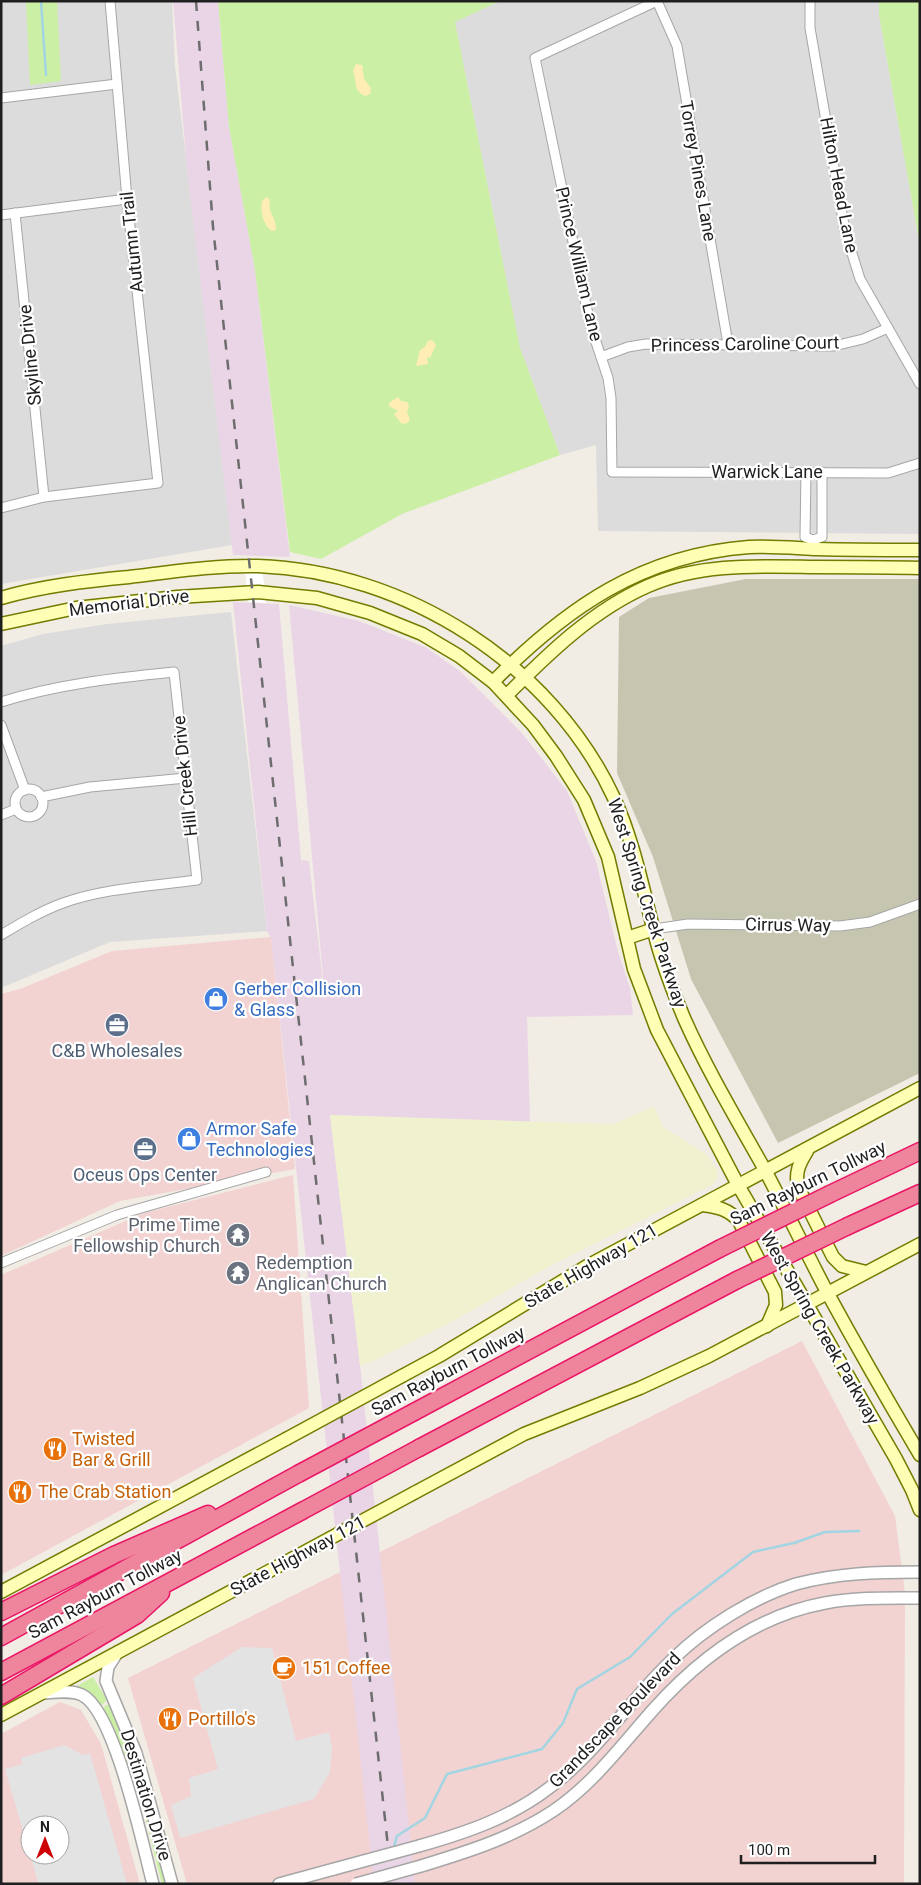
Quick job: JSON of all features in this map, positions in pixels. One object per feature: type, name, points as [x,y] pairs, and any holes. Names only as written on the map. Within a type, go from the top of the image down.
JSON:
[{"type":"highway","name":"Sam Rayburn Tollway","points":[[1,1636],[298,1474],[720,1248],[920,1151]]},
{"type":"highway","name":"Sam Rayburn Tollway","points":[[1,1672],[737,1280],[920,1193]]},
{"type":"highway","points":[[1,1612],[114,1555],[190,1521],[253,1499]]},
{"type":"highway","points":[[1,1696],[137,1615],[176,1578]]},
{"type":"main road","points":[[493,682],[551,629],[609,587],[656,567],[705,553],[749,547],[792,548],[813,544],[920,550]]},
{"type":"main road","points":[[792,548],[792,566]]},
{"type":"main road","name":"Memorial Drive","points":[[1,598],[71,583],[176,571],[256,566]]},
{"type":"main road","name":"West Spring Creek Parkway","points":[[256,566],[286,568],[342,578],[383,591],[431,612],[468,634],[510,665],[525,677],[563,717],[602,775],[616,801],[641,876],[658,946],[684,1017],[828,1293],[920,1455]]},
{"type":"main road","points":[[507,695],[576,630],[648,586],[661,581],[708,570],[761,566],[920,568]]},
{"type":"main road","points":[[656,567],[661,581]]},
{"type":"main road","name":"Memorial Drive","points":[[1,624],[94,606],[177,596],[258,592]]},
{"type":"main road","name":"West Spring Creek Parkway","points":[[258,592],[316,598],[370,613],[422,634],[460,656],[493,682],[507,695],[556,756],[584,800],[608,857],[634,969],[657,1030],[738,1185],[896,1459],[920,1510]]},
{"type":"main road","points":[[627,938],[654,930]]},
{"type":"main road","name":"State Highway 121","points":[[1,1592],[402,1376],[589,1265],[920,1088]]},
{"type":"main road","points":[[809,1149],[798,1165],[796,1176],[798,1187],[833,1257],[842,1266],[866,1272]]},
{"type":"main road","points":[[702,1205],[719,1207],[731,1212],[739,1221],[775,1292],[776,1304],[767,1326]]},
{"type":"main road","name":"State Highway 121","points":[[1,1715],[524,1434],[640,1388],[709,1356],[920,1244]]},
{"type":"street","name":"Autumn Trail","points":[[44,497],[158,483],[127,199],[110,1]]},
{"type":"street","name":"Prince William Lane","points":[[612,472],[611,398],[608,378],[590,324],[535,58],[657,1]]},
{"type":"street","name":"Torrey Pines Lane","points":[[657,1],[677,46],[728,344]]},
{"type":"street","name":"Hilton Head Lane","points":[[810,1],[810,28],[844,231],[860,279],[920,384]]},
{"type":"street","points":[[1,98],[117,84]]},
{"type":"street","points":[[1,214],[127,199]]},
{"type":"street","name":"Skyline Drive","points":[[15,212],[44,497]]},
{"type":"street","name":"Princess Caroline Court","points":[[601,357],[628,347],[646,344],[834,346],[863,339],[888,328]]},
{"type":"street","name":"Warwick Lane","points":[[612,472],[888,473],[920,463]]},
{"type":"street","points":[[806,472],[805,537],[813,544],[822,537],[822,472]]},
{"type":"street","points":[[1,508],[44,497]]},
{"type":"street","name":"Hill Creek Drive","points":[[1,702],[40,690],[88,681],[174,672],[197,880],[98,894],[64,902],[30,918],[1,935]]},
{"type":"street","points":[[1,725],[25,790]]},
{"type":"street","points":[[41,796],[90,787],[186,778]]},
{"type":"street","points":[[25,790],[34,790],[41,796],[41,810],[33,816],[23,816],[16,808],[18,795],[25,790]]},
{"type":"street","points":[[1,815],[16,808]]},
{"type":"street","name":"Cirrus Way","points":[[654,930],[688,924],[840,926],[870,922],[920,904]]},
{"type":"street","points":[[1,1263],[117,1215],[266,1172]]},
{"type":"street","name":"Grandscape Boulevard","points":[[278,1884],[462,1834],[492,1822],[549,1789],[596,1745],[668,1664],[708,1629],[736,1611],[795,1585],[858,1573],[920,1572]]},
{"type":"street","name":"Grandscape Boulevard","points":[[356,1884],[421,1866],[498,1841],[554,1810],[603,1768],[681,1679],[733,1639],[762,1623],[824,1603],[857,1599],[920,1598]]},
{"type":"street","name":"Destination Drive","points":[[117,1653],[108,1667],[106,1681],[136,1753],[172,1884]]},
{"type":"street","points":[[668,1664],[681,1679]]},
{"type":"street","name":"Destination Drive","points":[[44,1693],[68,1692],[82,1696],[91,1702],[109,1734],[129,1791],[153,1884]]},
{"type":"shaded area","points":[[1,1],[172,1],[175,66],[232,545],[1,584]]},
{"type":"shaded area","points":[[173,1],[218,1],[229,127],[255,270],[290,557],[233,555],[187,169]]},
{"type":"shaded area","points":[[500,1],[879,1],[879,15],[920,246],[920,534],[598,531],[596,445],[560,455],[520,348],[455,22]]},
{"type":"shaded area","points":[[746,579],[920,579],[920,1073],[778,1143],[691,979],[653,857],[617,773],[619,617],[649,598]]},
{"type":"shaded area","points":[[233,602],[279,604],[301,860],[309,861],[326,1009],[289,605],[359,621],[427,648],[461,672],[521,732],[567,791],[596,861],[618,952],[630,988],[633,1015],[527,1017],[530,1122],[330,1115],[360,1365],[415,1884],[374,1884],[271,938],[267,931]]},
{"type":"shaded area","points":[[231,612],[267,931],[110,942],[1,988],[1,646],[43,634],[107,624]]},
{"type":"shaded area","points":[[271,937],[295,1169],[120,1201],[1,1256],[1,994],[20,989],[112,951]]},
{"type":"shaded area","points":[[654,1106],[663,1127],[706,1154],[718,1171],[717,1179],[712,1185],[550,1266],[455,1320],[369,1363],[360,1365],[330,1115],[613,1124]]},
{"type":"shaded area","points":[[293,1175],[309,1408],[1,1575],[1,1275],[144,1213]]},
{"type":"shaded area","points":[[802,1341],[895,1516],[905,1593],[904,1884],[187,1884],[128,1678]]},
{"type":"shaded area","points":[[242,1647],[272,1648],[296,1741],[329,1732],[332,1748],[330,1772],[314,1799],[180,1838],[171,1805],[191,1796],[189,1778],[218,1769],[193,1678]]},
{"type":"shaded area","points":[[60,1702],[81,1710],[101,1744],[140,1884],[1,1884],[1,1734]]},
{"type":"shaded area","points":[[64,1745],[83,1755],[90,1753],[127,1884],[42,1884],[38,1882],[33,1865],[70,1865],[70,1815],[20,1815],[20,1821],[5,1769],[23,1764],[21,1758]]},
{"type":"green space","points":[[26,1],[57,1],[61,81],[30,85]]},
{"type":"green space","points":[[218,1],[500,1],[455,22],[520,348],[560,455],[402,514],[321,559],[290,552],[255,270],[229,127]]},
{"type":"green space","points":[[879,1],[920,1],[920,246],[879,15]]},
{"type":"green space","points":[[93,1677],[107,1700],[101,1706],[75,1687]]},
{"type":"green space","points":[[106,1705],[110,1705],[137,1770],[167,1884],[162,1884],[139,1794],[123,1750],[101,1710]]},
{"type":"sand","points":[[356,64],[362,65],[364,79],[371,88],[370,94],[365,96],[361,94],[356,85],[353,71]]},
{"type":"sand","points":[[266,197],[270,200],[269,205],[276,226],[276,230],[272,231],[264,222],[261,209],[262,201]]},
{"type":"sand","points":[[432,340],[436,345],[430,358],[427,357],[428,364],[416,366],[420,350],[425,347],[428,341]]},
{"type":"sand","points":[[398,397],[409,405],[407,412],[410,420],[406,424],[401,423],[394,414],[398,411],[389,406],[389,403]]},
{"type":"pier","points":[[244,558],[261,558],[266,603],[248,602]]},
{"type":"waterway","points":[[41,1],[46,75]]},
{"type":"waterway","points":[[393,1850],[397,1836],[425,1818],[447,1774],[542,1749],[563,1723],[577,1689],[630,1657],[672,1614],[753,1552],[794,1543],[825,1532],[859,1531]]},
{"type":"railway","points":[[196,1],[213,227],[392,1884]]},
{"type":"place","name":"Gerber Collision & Glass","points":[[216,999]]},
{"type":"place","name":"C&B Wholesales","points":[[117,1025]]},
{"type":"place","name":"Armor Safe Technologies","points":[[189,1139]]},
{"type":"place","name":"Oceus Ops Center","points":[[145,1149]]},
{"type":"place","name":"Prime Time Fellowship Church","points":[[238,1235]]},
{"type":"place","name":"Redemption Anglican Church","points":[[238,1273]]},
{"type":"place","name":"Twisted Bar & Grill","points":[[55,1449]]},
{"type":"place","name":"The Crab Station","points":[[20,1492]]},
{"type":"place","name":"151 Coffee","points":[[284,1668]]},
{"type":"place","name":"Portillo's","points":[[170,1719]]}]
